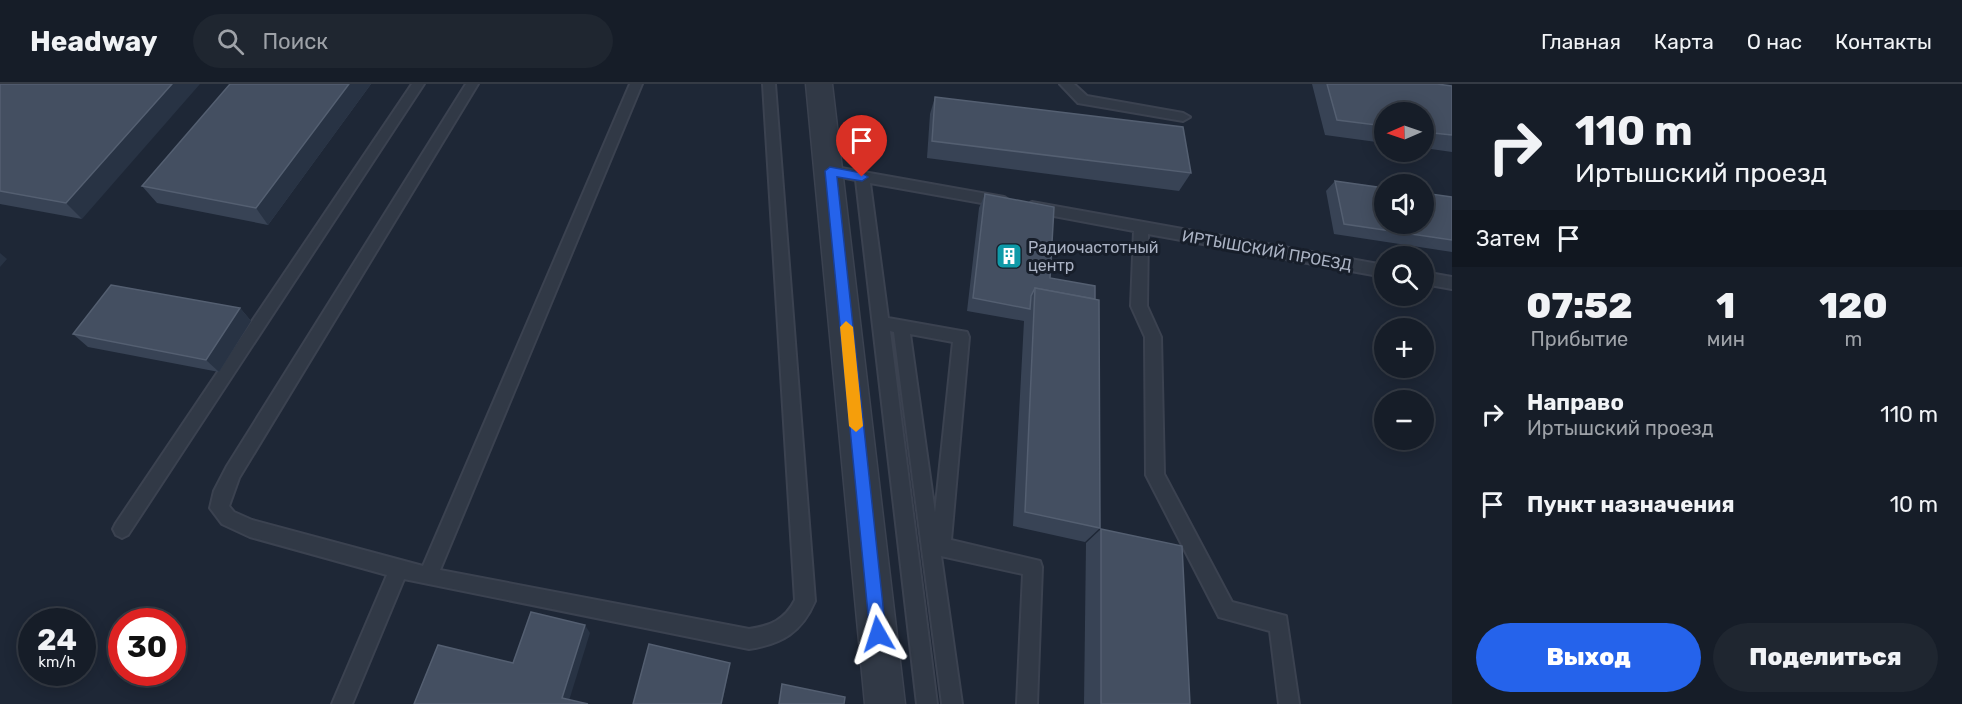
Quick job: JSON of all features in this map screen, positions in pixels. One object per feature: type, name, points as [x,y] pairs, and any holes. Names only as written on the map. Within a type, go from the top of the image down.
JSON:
[{"type":"street","points":[[819,84],[885,704]]},
{"type":"lane","points":[[122,530],[418,84]]},
{"type":"lane","points":[[472,84],[233,472],[223,491],[219,508],[228,518],[250,528],[428,576],[749,639],[771,637],[785,630],[799,616],[805,601],[806,580],[770,84]]},
{"type":"lane","points":[[428,576],[636,84]]},
{"type":"lane","points":[[1066,84],[1083,100],[1183,117]]},
{"type":"lane","name":"ИРТЫШСКИЙ ПРОЕЗД","points":[[830,171],[1374,269]]},
{"type":"lane","points":[[862,177],[927,704]]},
{"type":"lane","points":[[1141,227],[1139,306],[1153,337],[1155,475],[1226,610],[1279,623],[1289,704]]},
{"type":"lane","points":[[1434,280],[1452,284]]},
{"type":"lane","points":[[881,323],[961,337],[941,547],[1033,567],[1027,704]]},
{"type":"lane","points":[[901,327],[952,704]]},
{"type":"lane","points":[[342,704],[399,568]]},
{"type":"building","points":[[0,84],[172,84],[66,203],[0,191]]},
{"type":"building","points":[[230,84],[349,84],[256,208],[142,186]]},
{"type":"building","points":[[1327,84],[1452,86],[1452,135],[1434,133],[1434,102],[1374,102],[1374,125],[1337,120]]},
{"type":"building","points":[[935,97],[1183,127],[1191,173],[932,141]]},
{"type":"building","points":[[1335,181],[1374,187],[1374,228],[1344,224]]},
{"type":"building","name":"Радиочастотный центр","points":[[985,194],[1054,207],[1050,278],[1095,286],[1095,299],[1035,288],[1031,296],[1030,309],[973,298]]},
{"type":"building","points":[[1434,194],[1452,197],[1452,240],[1412,234],[1434,234]]},
{"type":"building","points":[[111,285],[240,308],[206,360],[73,334]]},
{"type":"building","points":[[1035,288],[1099,300],[1100,528],[1025,512]]},
{"type":"building","points":[[1101,529],[1182,546],[1190,704],[1101,704]]},
{"type":"building","points":[[531,612],[585,625],[562,698],[588,704],[414,704],[438,645],[513,663]]},
{"type":"building","points":[[649,644],[730,663],[721,704],[633,704]]},
{"type":"building","points":[[782,684],[845,697],[844,704],[779,704]]},
{"type":"slow traffic","points":[[846,327],[856,426]]},
{"type":"place","name":"Радиочастотный центр","points":[[1009,256]]},
{"type":"route","points":[[862,177],[830,171],[878,634]]}]
